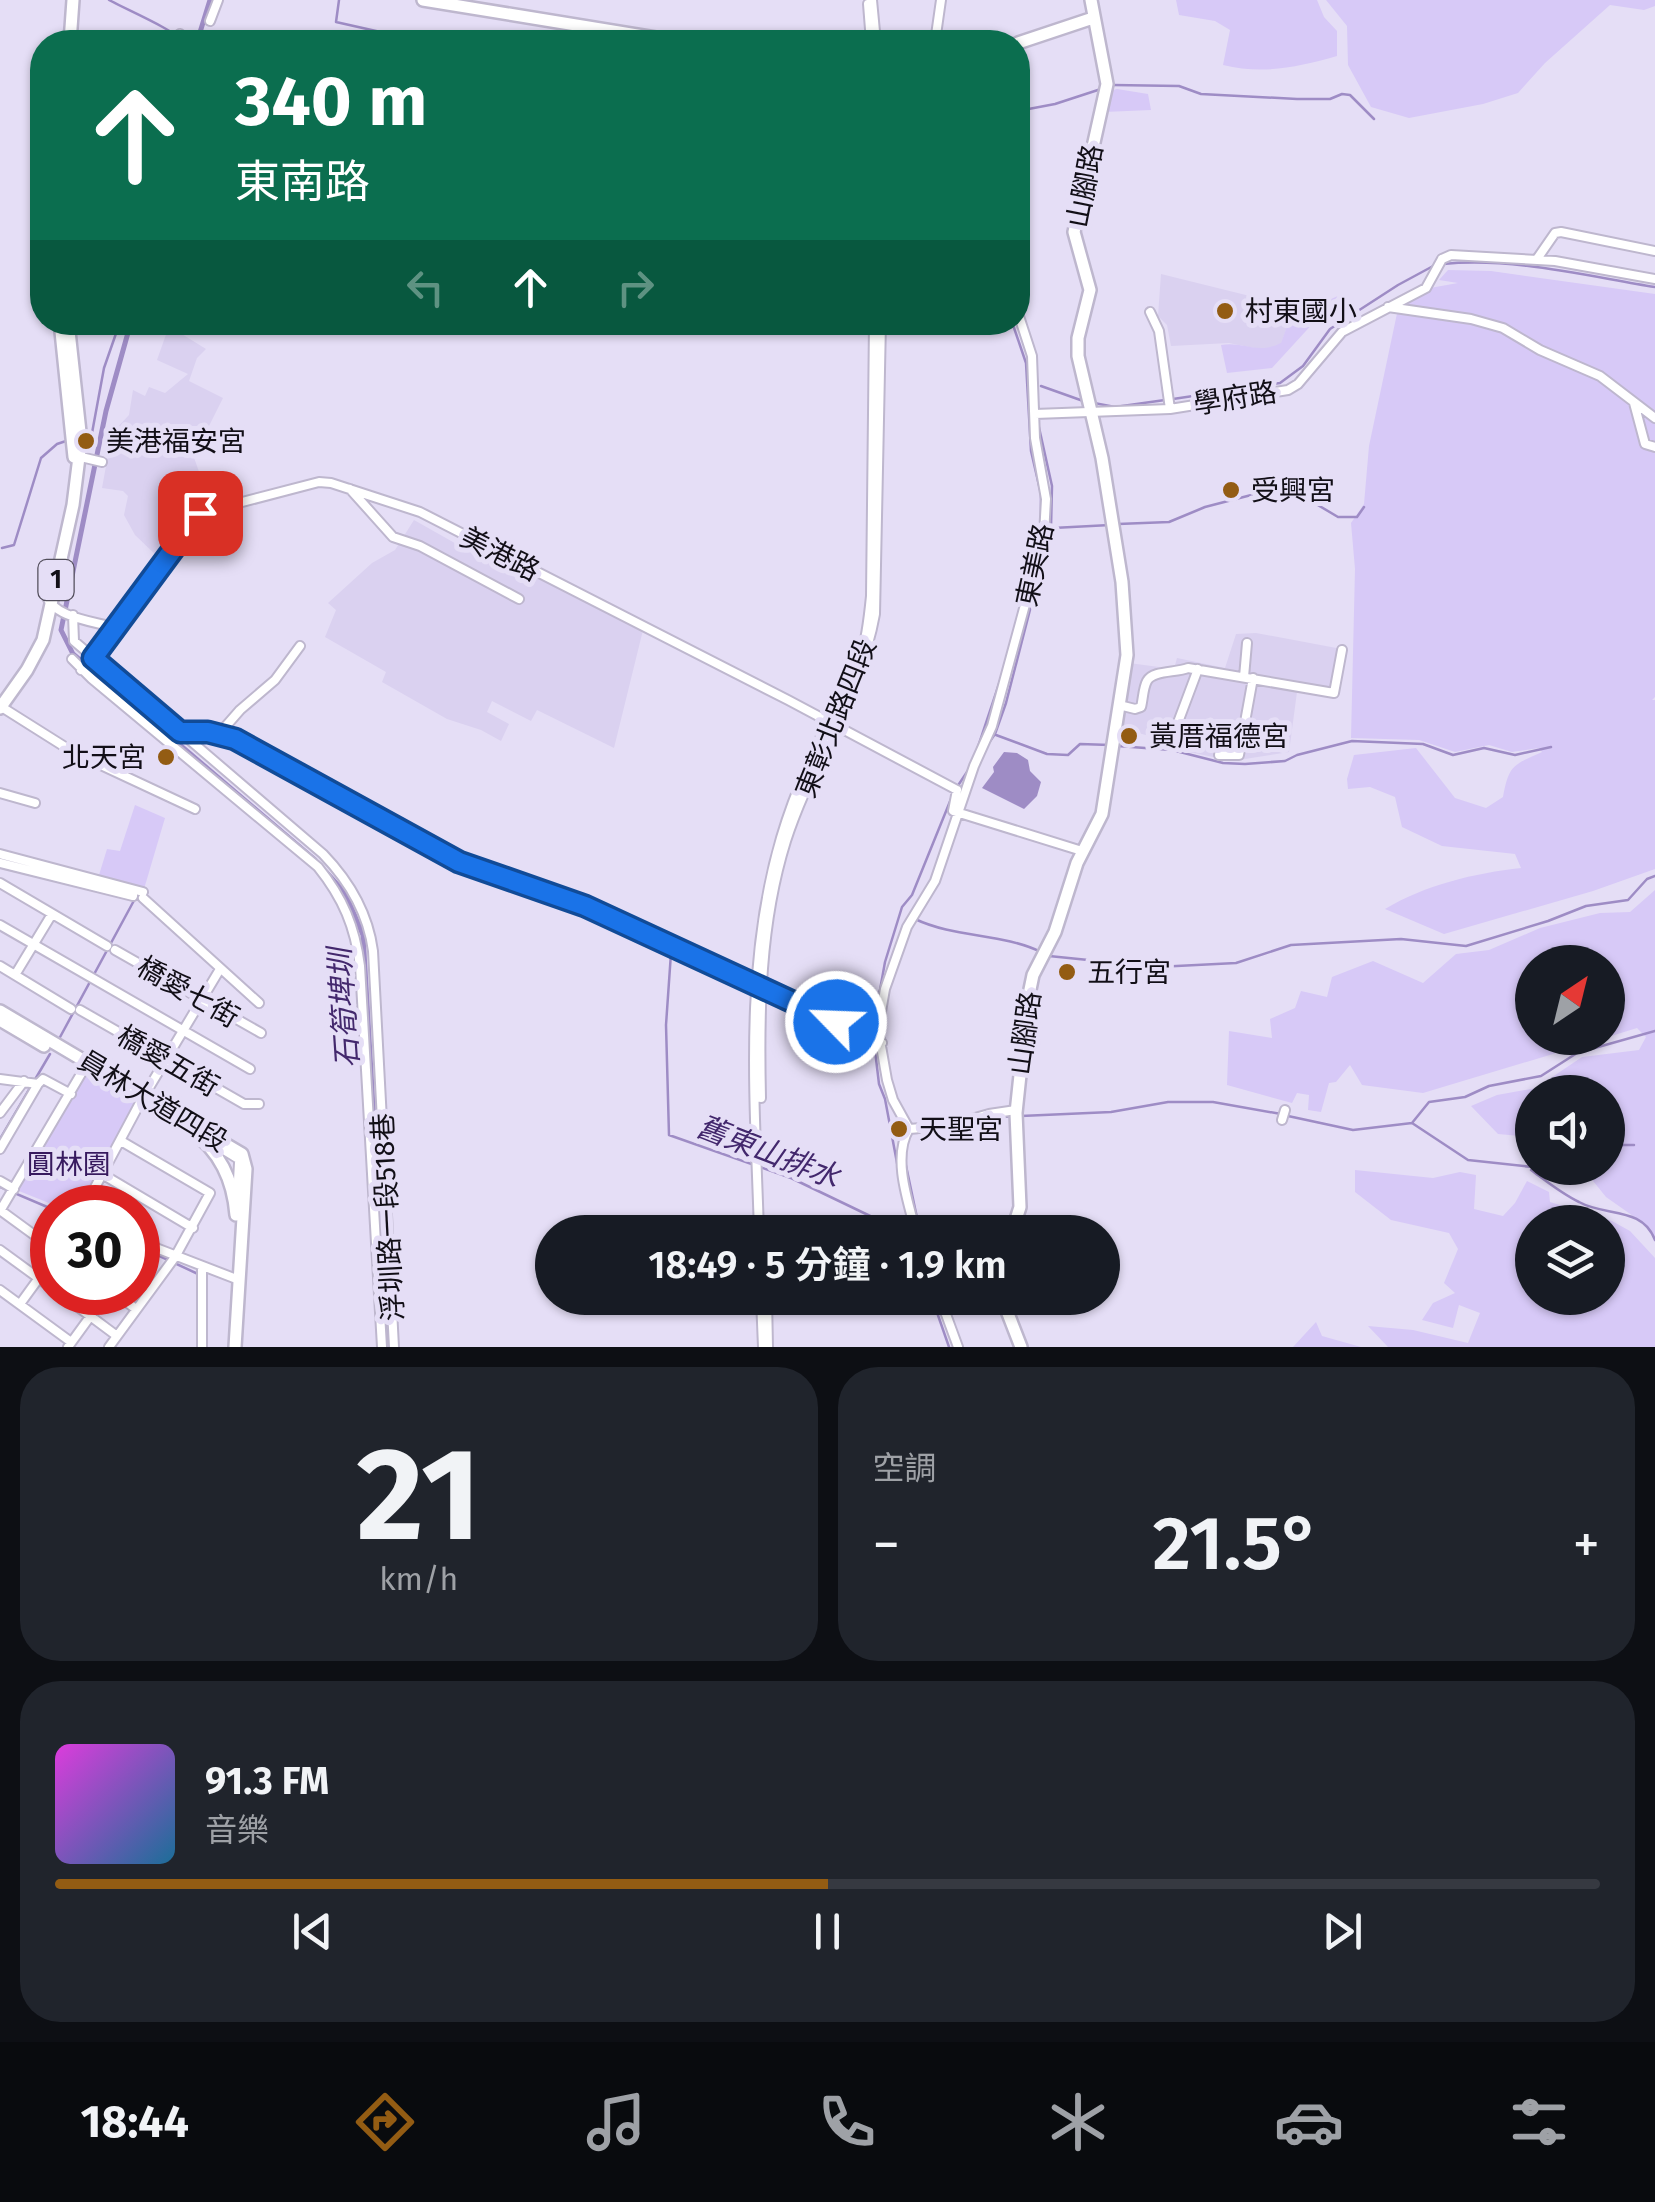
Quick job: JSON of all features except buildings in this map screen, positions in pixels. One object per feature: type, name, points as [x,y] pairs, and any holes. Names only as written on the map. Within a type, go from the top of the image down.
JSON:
[{"type":"main road","points":[[68,30],[70,0]]},
{"type":"main road","points":[[423,0],[607,30]]},
{"type":"main road","name":"山腳路","points":[[1017,1215],[1016,1114],[1028,998],[1043,953],[1056,932],[1082,851],[1102,814],[1126,655],[1122,582],[1102,458],[1078,364],[1077,344],[1090,290],[1074,232],[1106,87],[1091,0]]},
{"type":"main road","points":[[1030,40],[1093,18]]},
{"type":"main road","name":"1","points":[[0,707],[59,608],[86,459],[77,436],[62,335]]},
{"type":"main road","name":"1","points":[[0,697],[28,657],[38,631],[59,608],[77,436],[69,335]]},
{"type":"main road","name":"員林大道四段","points":[[0,1012],[86,1066]]},
{"type":"main road","name":"員林大道四段","points":[[0,1020],[242,1154],[232,1347]]},
{"type":"main road","name":"員林大道四段","points":[[142,1098],[194,1132],[210,1146],[228,1172],[236,1212],[236,1280]]},
{"type":"main road","points":[[1009,1315],[1022,1347]]},
{"type":"street","points":[[210,21],[218,0]]},
{"type":"street","points":[[870,0],[872,30]]},
{"type":"street","points":[[937,30],[941,0]]},
{"type":"street","points":[[1536,260],[1555,233],[1561,232],[1655,251]]},
{"type":"street","name":"學府路","points":[[1035,414],[1089,406],[1170,408],[1288,390],[1298,384],[1336,336],[1426,288],[1442,259],[1536,260],[1655,280]]},
{"type":"street","points":[[1388,307],[1471,319],[1503,328],[1540,350],[1600,376],[1655,418]]},
{"type":"street","points":[[1150,312],[1159,331],[1170,408]]},
{"type":"street","name":"東彰北路四段","points":[[762,1215],[758,987],[762,922],[786,820],[860,657],[867,628],[876,470],[877,335]]},
{"type":"street","name":"東美路","points":[[974,766],[992,726],[1044,535],[1046,499],[1035,438],[1032,356],[1025,335]]},
{"type":"street","points":[[1634,404],[1645,444],[1655,446]]},
{"type":"street","points":[[86,459],[102,462]]},
{"type":"street","name":"美港路","points":[[81,670],[200,513],[319,482],[420,512],[955,789]]},
{"type":"street","points":[[349,488],[393,537],[420,546],[519,599]]},
{"type":"street","points":[[59,608],[116,628]]},
{"type":"street","points":[[59,608],[74,641],[93,658]]},
{"type":"street","points":[[1219,755],[1238,756],[1242,743],[1247,643]]},
{"type":"street","points":[[218,734],[276,680],[300,646]]},
{"type":"street","points":[[1119,705],[1141,707],[1146,682],[1155,674],[1198,669],[1334,694],[1342,650]]},
{"type":"street","points":[[72,658],[81,670],[318,867],[337,890],[353,924],[360,966],[382,1347]]},
{"type":"street","name":"浮圳路一段518巷","points":[[93,658],[333,864],[354,894],[368,925],[374,971],[394,1347]]},
{"type":"street","points":[[1174,734],[1198,669]]},
{"type":"street","points":[[0,707],[73,752],[195,809]]},
{"type":"street","points":[[185,736],[218,734],[235,739],[459,862],[585,906],[882,1043]]},
{"type":"street","points":[[1242,743],[1272,746]]},
{"type":"street","points":[[974,766],[955,789],[953,810],[1082,851]]},
{"type":"street","points":[[909,1129],[887,1080],[878,1029],[885,989],[913,917],[935,881],[974,766]]},
{"type":"street","points":[[0,793],[34,803]]},
{"type":"street","points":[[255,814],[264,803]]},
{"type":"street","points":[[0,854],[140,896],[259,1003]]},
{"type":"street","points":[[0,863],[140,896]]},
{"type":"street","name":"橋愛七街","points":[[0,883],[261,1033]]},
{"type":"street","points":[[15,975],[52,914]]},
{"type":"street","points":[[0,925],[250,1070]]},
{"type":"street","name":"橋愛五街","points":[[0,966],[244,1104],[259,1104]]},
{"type":"street","points":[[96,1185],[142,1098],[220,969]]},
{"type":"street","points":[[30,1232],[0,1210],[86,1066]]},
{"type":"street","points":[[0,1079],[33,1083]]},
{"type":"street","points":[[0,1113],[33,1083],[43,1079],[71,1094]]},
{"type":"street","points":[[0,1149],[33,1083]]},
{"type":"street","points":[[1282,1120],[1285,1110]]},
{"type":"street","points":[[909,1129],[947,1126],[989,1114],[1016,1114]]},
{"type":"street","points":[[909,1129],[900,1154],[913,1215]]},
{"type":"street","points":[[194,1132],[242,1160],[236,1212]]},
{"type":"street","points":[[121,1141],[210,1194],[160,1277]]},
{"type":"street","points":[[102,1174],[192,1228]]},
{"type":"street","points":[[0,1182],[13,1192]]},
{"type":"street","points":[[374,1212],[388,1213]]},
{"type":"street","points":[[0,1250],[30,1272]]},
{"type":"street","points":[[160,1252],[236,1280]]},
{"type":"street","points":[[202,1267],[202,1347]]},
{"type":"street","points":[[0,1290],[70,1344],[90,1316],[118,1336]]},
{"type":"street","points":[[20,1304],[30,1291]]},
{"type":"street","points":[[109,1347],[132,1315]]},
{"type":"street","points":[[765,1315],[766,1347]]},
{"type":"street","points":[[946,1315],[958,1347]]},
{"type":"shaded area","name":"村東國小","points":[[1161,274],[1294,307],[1281,344],[1264,350],[1229,343],[1171,346],[1167,325],[1158,316]]},
{"type":"shaded area","points":[[166,335],[183,335],[206,349],[197,358],[189,381],[223,398],[201,442],[191,449],[211,506],[199,510],[178,530],[159,558],[135,535],[124,515],[128,496],[123,491],[102,488],[112,433],[129,415],[133,390],[145,396],[149,387],[165,393],[188,374],[157,360]]},
{"type":"shaded area","points":[[414,520],[531,586],[537,576],[643,630],[614,748],[537,710],[531,721],[492,701],[487,712],[509,724],[501,741],[447,719],[382,682],[386,672],[325,637],[336,610],[328,603],[372,563],[395,550]]},
{"type":"shaded area","points":[[1256,633],[1347,650],[1337,697],[1297,692],[1289,752],[1232,761],[1180,750],[1169,746],[1169,741],[1119,728],[1129,663],[1174,669],[1177,658],[1225,668],[1236,634]]},
{"type":"shaded area","points":[[1004,752],[1017,753],[1028,760],[1030,771],[1041,782],[1037,796],[1024,809],[982,788]]},
{"type":"green space","points":[[1176,0],[1317,0],[1324,17],[1337,31],[1337,56],[1280,68],[1223,65],[1230,30],[1215,21],[1179,15]]},
{"type":"green space","points":[[1326,0],[1655,0],[1655,6],[1644,10],[1610,5],[1545,63],[1518,93],[1409,118],[1371,107],[1348,65],[1347,26]]},
{"type":"green space","points":[[1109,91],[1148,94],[1151,110],[1104,112]]},
{"type":"green space","points":[[1448,270],[1491,271],[1655,294],[1652,700],[1655,869],[1444,934],[1385,909],[1451,881],[1521,868],[1515,854],[1442,846],[1402,827],[1395,797],[1370,787],[1348,789],[1347,779],[1354,755],[1416,748],[1455,798],[1486,808],[1503,797],[1514,767],[1542,752],[1539,748],[1512,752],[1489,745],[1455,752],[1419,740],[1351,738],[1355,569],[1351,523],[1364,504],[1369,446],[1399,304],[1430,288],[1458,283],[1439,280]]},
{"type":"green space","points":[[1338,296],[1272,368],[1227,373],[1221,345],[1265,348],[1281,343],[1294,307],[1308,309]]},
{"type":"green space","points":[[135,805],[165,818],[144,889],[99,875],[107,849],[120,851]]},
{"type":"green space","points":[[1655,890],[1655,1237],[1625,1210],[1625,1205],[1617,1205],[1596,1185],[1625,1185],[1625,1075],[1555,1075],[1582,1057],[1625,1055],[1625,1052],[1639,1050],[1646,1037],[1637,1028],[1625,1032],[1625,945],[1515,945],[1515,1055],[1549,1055],[1423,1093],[1362,1085],[1350,1065],[1336,1082],[1329,1083],[1321,1112],[1308,1110],[1309,1095],[1297,1093],[1292,1103],[1227,1085],[1229,1031],[1272,1038],[1270,1019],[1295,1008],[1301,991],[1327,997],[1332,977],[1373,961],[1423,983],[1456,954],[1489,950],[1540,928],[1600,913],[1630,912]]},
{"type":"green space","name":"圓林園","points":[[84,1069],[141,1101],[96,1185],[30,1185],[30,1195],[14,1189]]},
{"type":"green space","points":[[1515,1092],[1515,1136],[1498,1134],[1471,1106]]},
{"type":"green space","points":[[1355,1170],[1433,1178],[1460,1172],[1476,1175],[1474,1209],[1503,1216],[1525,1185],[1549,1192],[1550,1202],[1560,1205],[1515,1205],[1515,1315],[1625,1315],[1625,1228],[1655,1258],[1655,1347],[1388,1347],[1368,1326],[1413,1330],[1468,1343],[1480,1313],[1459,1305],[1453,1328],[1422,1320],[1433,1303],[1455,1293],[1444,1283],[1458,1249],[1449,1233],[1391,1220],[1355,1192]]},
{"type":"green space","points":[[1316,1322],[1322,1336],[1361,1347],[1293,1347]]},
{"type":"waterway","points":[[109,0],[168,30]]},
{"type":"waterway","name":"石筍埤圳","points":[[201,30],[210,0]]},
{"type":"waterway","points":[[339,0],[336,22],[372,30]]},
{"type":"waterway","points":[[942,21],[945,0]]},
{"type":"waterway","points":[[1113,85],[1179,86],[1201,94],[1297,99],[1350,95],[1374,119]]},
{"type":"waterway","points":[[1030,109],[1101,89]]},
{"type":"waterway","points":[[1443,264],[1523,265],[1655,287]]},
{"type":"waterway","points":[[1173,399],[1280,383],[1303,366],[1330,329],[1435,265]]},
{"type":"waterway","points":[[87,435],[92,433],[104,368],[115,335]]},
{"type":"waterway","name":"石筍埤圳","points":[[127,335],[106,411],[61,630],[73,654],[315,860]]},
{"type":"waterway","points":[[1016,335],[1026,363],[1031,451],[1041,494],[1041,527]]},
{"type":"waterway","points":[[1029,335],[1036,358],[1038,410]]},
{"type":"waterway","points":[[1041,386],[1086,402]]},
{"type":"waterway","points":[[1094,403],[1115,407],[1165,400]]},
{"type":"waterway","points":[[988,744],[1006,703],[1051,528],[1052,486],[1038,423]]},
{"type":"waterway","points":[[2,548],[14,545],[41,458],[57,444],[69,440]]},
{"type":"waterway","points":[[1118,524],[1169,522],[1205,507],[1259,493],[1301,495],[1338,517],[1357,517],[1364,507]]},
{"type":"waterway","points":[[1053,528],[1110,525]]},
{"type":"waterway","points":[[976,753],[1002,675]]},
{"type":"waterway","points":[[996,735],[1047,754],[1068,755],[1080,744],[1110,745]]},
{"type":"waterway","name":"舊東山排水","points":[[172,737],[181,736]]},
{"type":"waterway","name":"舊東山排水","points":[[189,736],[218,738],[231,744],[428,849]]},
{"type":"waterway","points":[[1118,746],[1172,750],[1223,763],[1245,764],[1285,761],[1352,741],[1423,744],[1453,755],[1484,748],[1515,755],[1551,747]]},
{"type":"waterway","points":[[957,787],[969,769]]},
{"type":"waterway","points":[[873,1034],[871,1008],[880,990],[902,907],[912,895],[953,794]]},
{"type":"waterway","name":"石筍埤圳","points":[[326,872],[345,893],[363,935],[387,1347]]},
{"type":"waterway","points":[[1049,956],[1157,967],[1236,963],[1291,945],[1401,939],[1466,946],[1586,906],[1628,900],[1647,879],[1655,876]]},
{"type":"waterway","points":[[59,1039],[137,895]]},
{"type":"waterway","points":[[915,919],[1041,952]]},
{"type":"waterway","name":"舊東山排水","points":[[657,943],[671,953],[666,1025],[669,1135],[791,1178],[868,1215]]},
{"type":"waterway","points":[[1412,1123],[1429,1102],[1465,1097],[1489,1086],[1541,1076],[1577,1053],[1655,1031]]},
{"type":"waterway","points":[[874,1042],[907,1215]]},
{"type":"waterway","points":[[0,1139],[50,1054]]},
{"type":"waterway","points":[[1021,1116],[1111,1112],[1168,1102],[1213,1102],[1281,1114]]},
{"type":"waterway","points":[[986,1119],[1013,1116]]},
{"type":"waterway","points":[[1288,1116],[1353,1130],[1412,1123],[1468,1160],[1515,1165]]},
{"type":"waterway","points":[[1625,1145],[1634,1145]]},
{"type":"waterway","points":[[905,1161],[916,1215]]},
{"type":"waterway","points":[[1552,1185],[1589,1207],[1632,1217],[1649,1229],[1655,1240]]},
{"type":"waterway","points":[[0,1187],[30,1200]]},
{"type":"waterway","points":[[160,1256],[198,1274]]},
{"type":"waterway","points":[[938,1315],[949,1347]]},
{"type":"place","name":"村東國小","points":[[1225,311]]},
{"type":"place","name":"美港福安宮","points":[[86,441]]},
{"type":"place","name":"受興宮","points":[[1231,490]]},
{"type":"place","name":"黃厝福德宮","points":[[1129,736]]},
{"type":"place","name":"北天宮","points":[[166,757]]},
{"type":"place","name":"五行宮","points":[[1067,972]]},
{"type":"place","name":"天聖宮","points":[[899,1129]]},
{"type":"route","points":[[200,513],[93,658],[180,732],[208,732],[235,739],[459,862],[585,906],[836,1022]]}]
